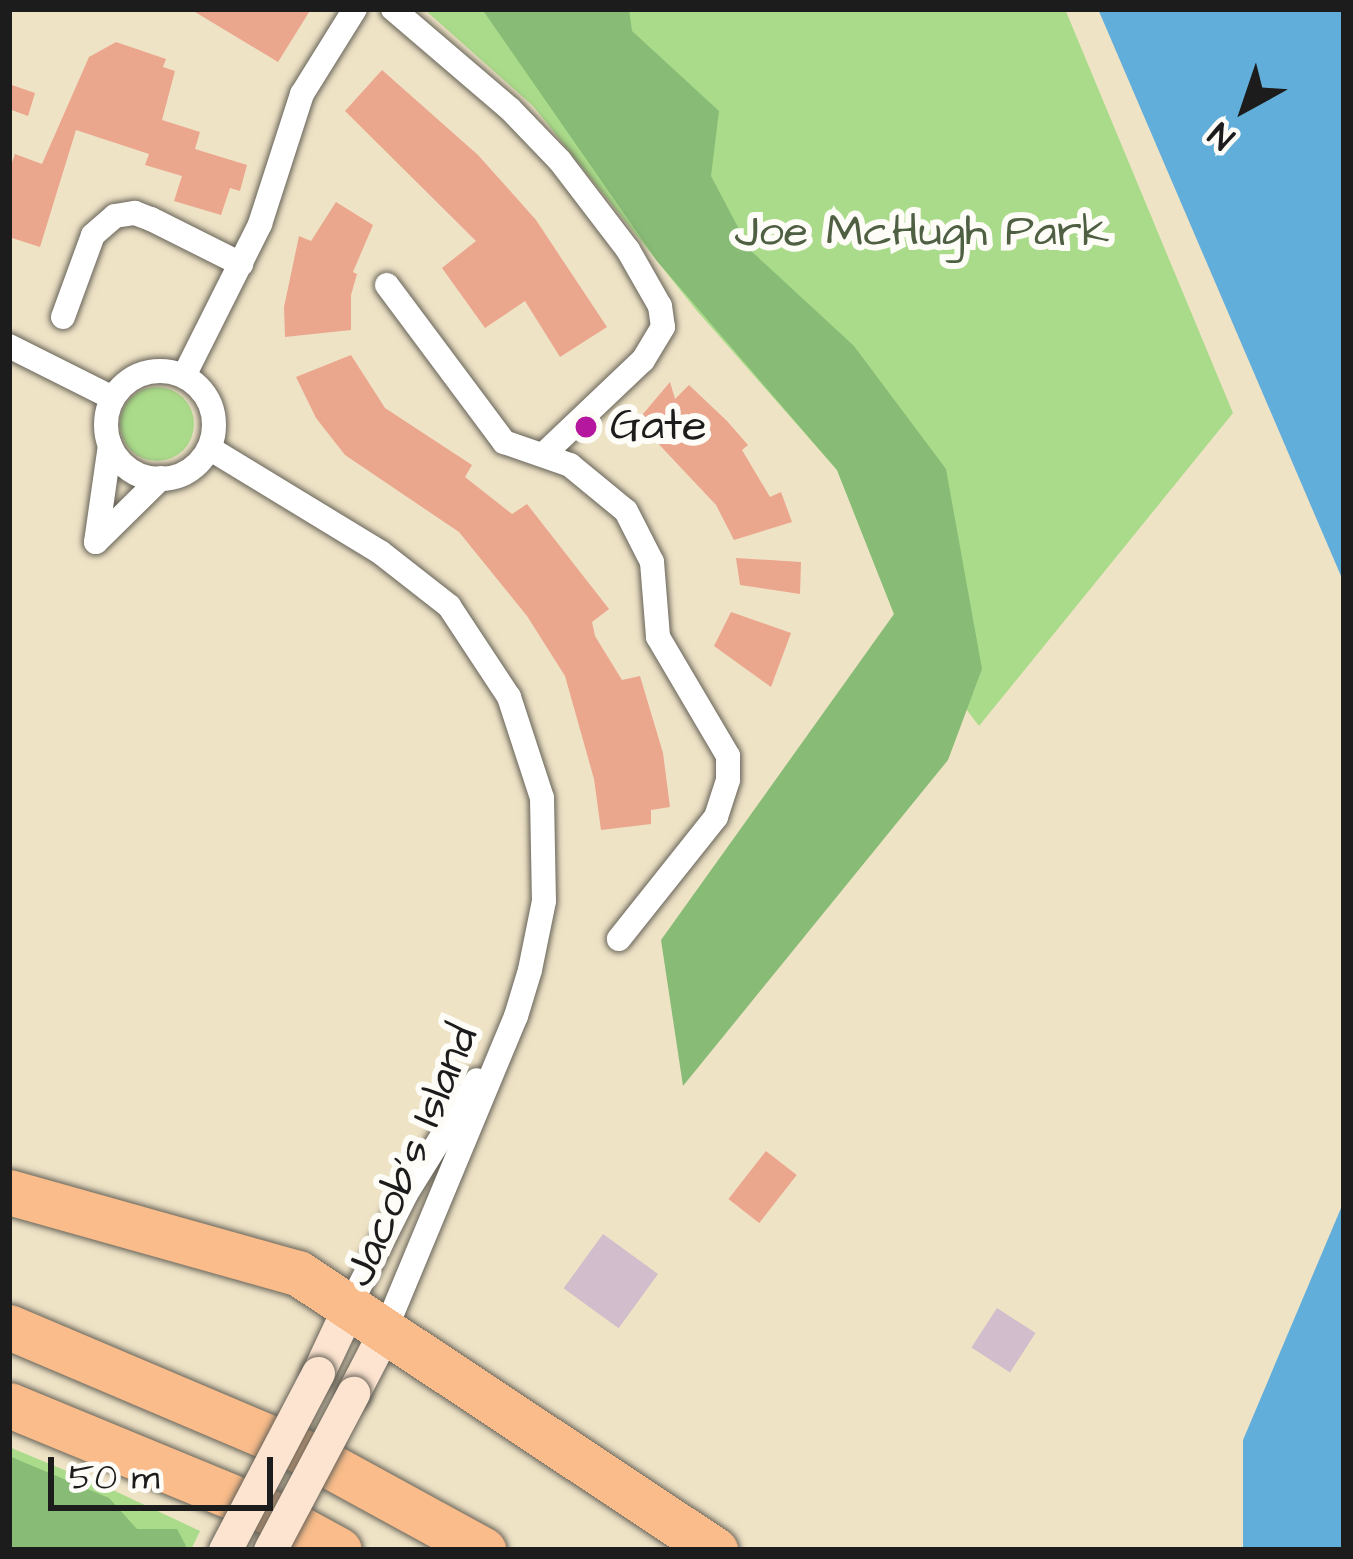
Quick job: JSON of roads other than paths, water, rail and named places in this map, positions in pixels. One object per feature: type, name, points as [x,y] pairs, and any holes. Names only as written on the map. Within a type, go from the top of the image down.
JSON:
[{"type":"highway","points":[[9,1192],[298,1273],[715,1550]]},
{"type":"highway","points":[[9,1327],[308,1454],[483,1550]]},
{"type":"highway","points":[[9,1405],[273,1514],[339,1550]]},
{"type":"main road","points":[[225,1550],[318,1373],[368,1317]]},
{"type":"main road","points":[[270,1550],[353,1393],[368,1317]]},
{"type":"street","points":[[184,376],[268,203],[302,94],[355,9]]},
{"type":"street","points":[[393,9],[535,135],[648,282],[663,327],[643,360],[545,453]]},
{"type":"street","points":[[63,316],[93,235],[115,215],[151,218],[242,264]]},
{"type":"street","points":[[387,285],[493,432],[517,448],[545,453],[594,482],[626,511],[652,562],[658,638],[728,756],[728,780],[716,817],[619,939]]},
{"type":"street","points":[[9,346],[113,398]]},
{"type":"street","points":[[152,371],[184,376],[206,397],[212,412],[209,448],[191,468],[161,478],[96,542],[113,398],[136,376],[152,371]]},
{"type":"street","points":[[110,445],[130,470],[161,478]]},
{"type":"street","name":"Jacob's Island","points":[[209,448],[416,578],[466,626],[509,697],[536,771],[546,852],[541,919],[516,1016],[368,1317]]},
{"type":"street","name":"Jacob's Island","points":[[368,1317],[406,1194],[516,1016]]},
{"type":"water","points":[[1098,9],[1344,9],[1344,583]]},
{"type":"water","points":[[1344,1201],[1344,1550],[1243,1550],[1243,1440]]},
{"type":"place","name":"Gate","points":[[586,427]]},
{"type":"park label","name":"Joe McHugh Park","points":[[922,233]]}]
